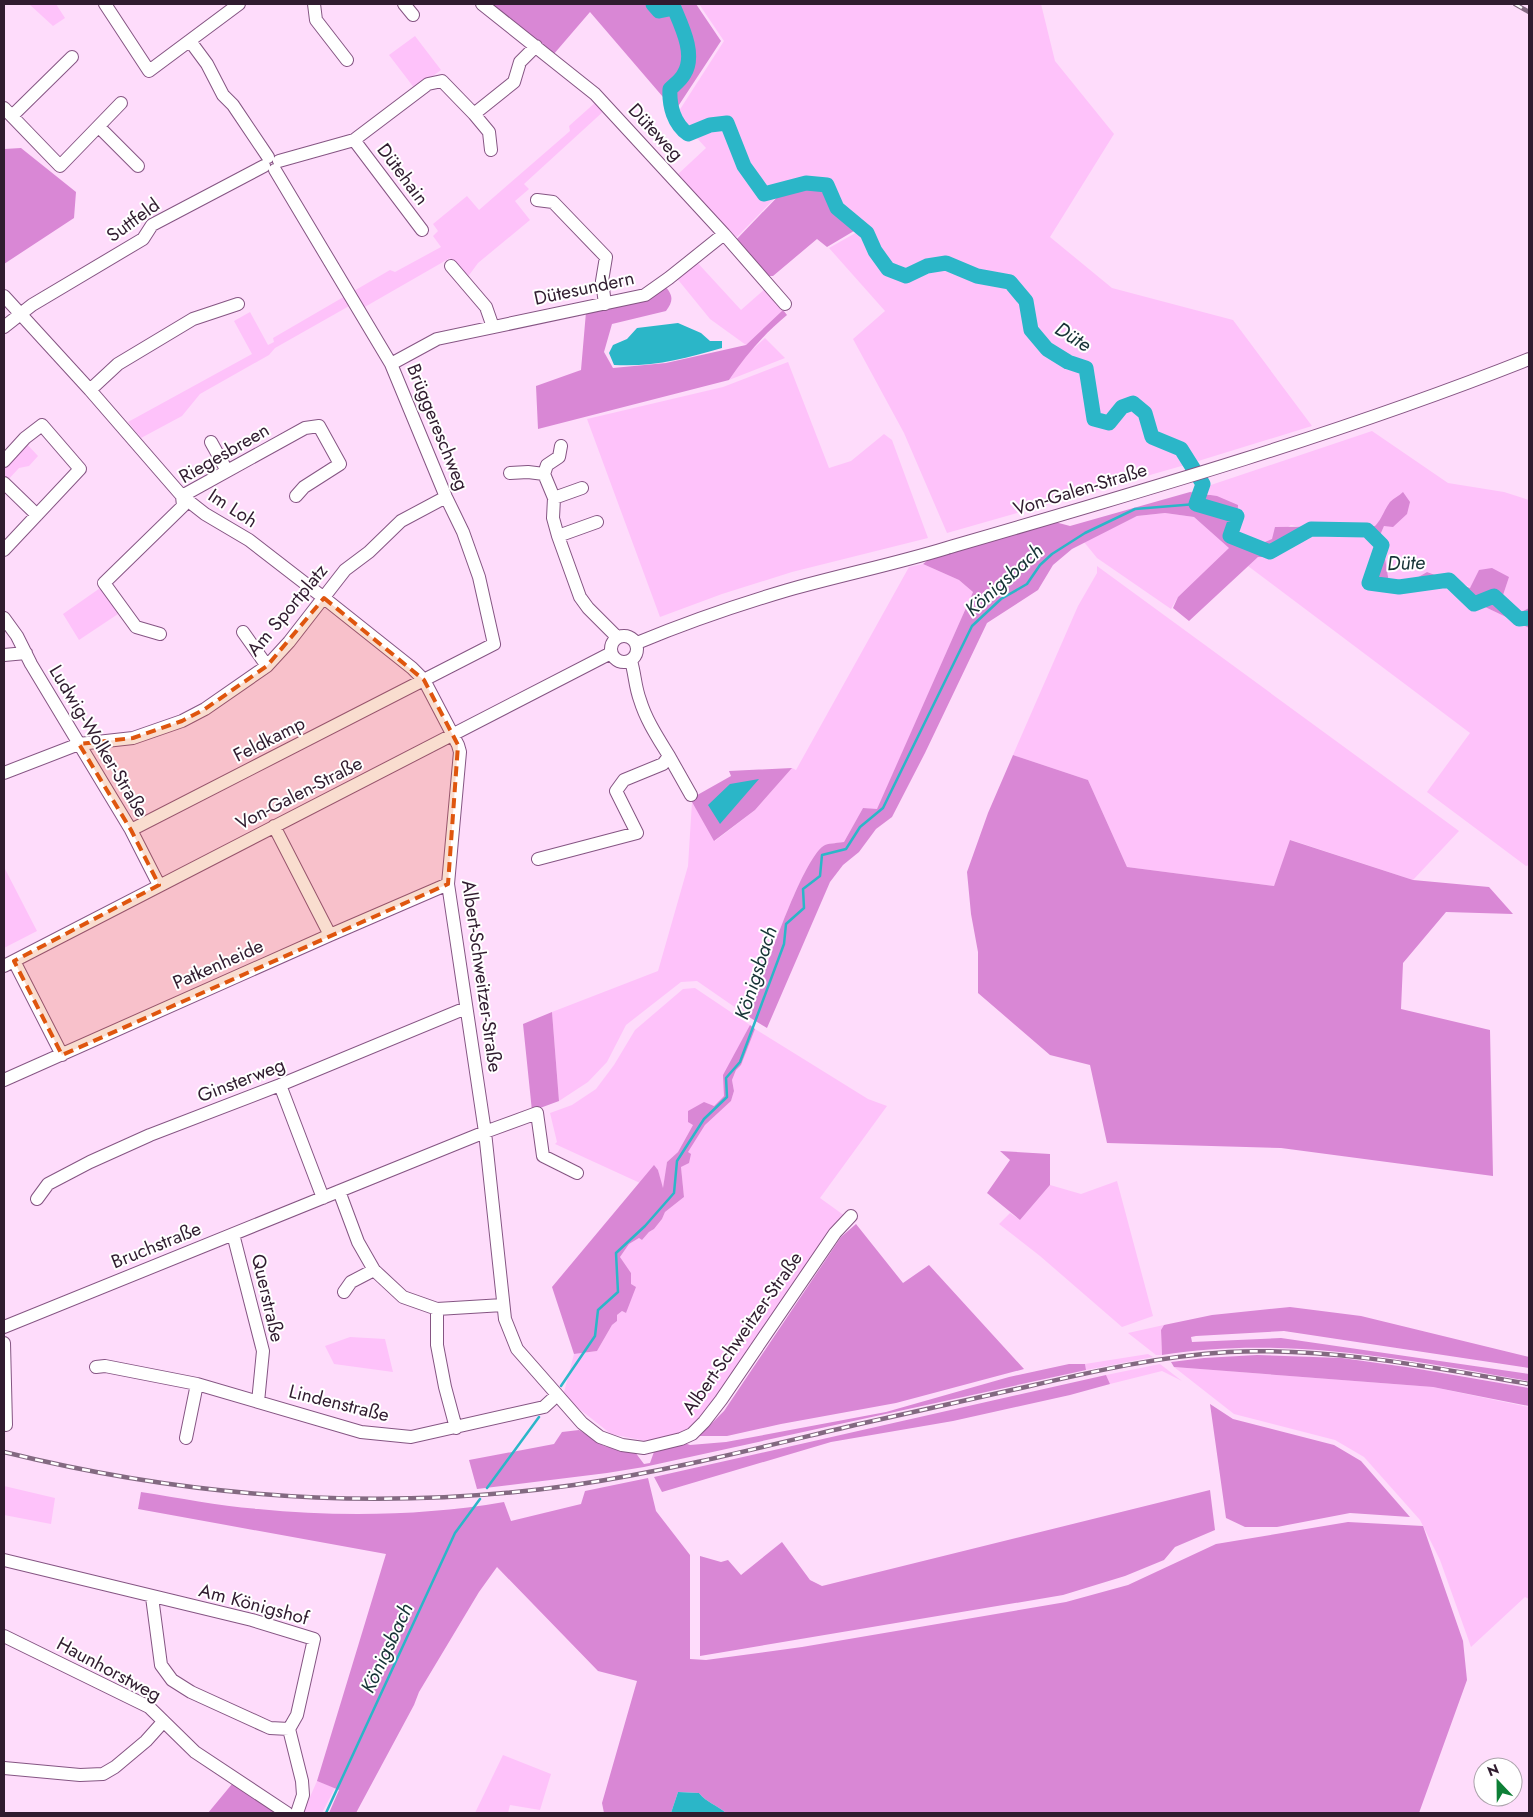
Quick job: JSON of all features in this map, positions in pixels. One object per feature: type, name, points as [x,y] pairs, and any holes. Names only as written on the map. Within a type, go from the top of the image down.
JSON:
[{"type":"street","points":[[105,4],[149,72],[239,4]]},
{"type":"street","points":[[314,4],[316,20],[347,60]]},
{"type":"street","points":[[404,4],[413,15]]},
{"type":"street","name":"Düteweg","points":[[482,4],[595,94],[724,234],[785,304]]},
{"type":"street","name":"Brüggereschweg","points":[[190,41],[207,64],[223,95],[233,105],[272,163],[391,364],[479,577],[494,644],[424,680]]},
{"type":"street","points":[[474,114],[514,82],[520,62],[536,46]]},
{"type":"street","points":[[72,57],[8,112],[60,166],[121,103]]},
{"type":"street","name":"Suttfeld","points":[[4,327],[21,313],[89,270],[101,266],[143,240],[152,225],[272,163],[354,140],[428,84],[442,81],[474,114],[489,132],[491,150]]},
{"type":"street","points":[[99,127],[138,166]]},
{"type":"street","name":"Dütehain","points":[[354,140],[422,230]]},
{"type":"street","points":[[536,200],[553,202],[606,258],[602,281],[605,304]]},
{"type":"street","name":"Dütesundern","points":[[391,364],[437,340],[645,295],[724,234]]},
{"type":"street","points":[[451,266],[486,307],[493,327]]},
{"type":"street","name":"Im Loh","points":[[4,296],[90,390],[182,496],[205,514],[248,540],[412,668],[424,680],[453,735]]},
{"type":"street","points":[[90,390],[118,364],[193,319],[238,304]]},
{"type":"street","name":"Von-Galen-Straße","points":[[637,643],[667,630],[787,590],[944,549],[1205,471],[1361,420],[1473,381],[1529,359]]},
{"type":"street","points":[[4,461],[25,438],[42,425],[80,469],[4,550]]},
{"type":"street","name":"Riegesbreen","points":[[160,634],[136,627],[104,583],[183,506],[182,496],[305,428],[319,426],[340,464],[304,487],[296,496]]},
{"type":"street","points":[[211,442],[227,471]]},
{"type":"street","points":[[561,446],[559,457],[547,465],[544,474],[554,498],[553,518],[558,536],[580,596],[588,608],[617,637]]},
{"type":"street","points":[[510,474],[528,472],[544,474]]},
{"type":"street","points":[[4,483],[37,516]]},
{"type":"street","points":[[554,498],[582,488]]},
{"type":"street","name":"Am Sportplatz","points":[[4,773],[78,744],[133,738],[182,721],[241,685],[267,666],[289,642],[345,570],[369,552],[401,521],[446,497]]},
{"type":"street","points":[[558,536],[597,522]]},
{"type":"street","name":"Ludwig-Wolker-Straße","points":[[4,618],[17,636],[78,744],[131,830],[159,885]]},
{"type":"street","points":[[243,632],[267,666]]},
{"type":"street","points":[[624,635],[631,637],[637,643],[638,650],[636,656],[631,661],[623,662],[616,660],[611,653],[610,647],[617,637],[624,635]]},
{"type":"street","points":[[4,655],[26,653]]},
{"type":"street","name":"Von-Galen-Straße","points":[[9,964],[611,653]]},
{"type":"street","points":[[631,661],[635,672],[639,698],[651,727],[691,795]]},
{"type":"street","name":"Feldkamp","points":[[131,830],[424,680]]},
{"type":"street","name":"Albert-Schweitzer-Straße","points":[[453,735],[460,752],[448,884],[485,1132],[505,1319],[517,1349],[582,1423],[600,1437],[622,1445],[644,1448],[681,1439],[692,1434],[721,1400],[835,1233],[850,1216]]},
{"type":"street","points":[[538,859],[637,833],[616,791],[624,780],[663,764],[669,756]]},
{"type":"street","points":[[274,826],[330,935]]},
{"type":"street","name":"Patkenheide","points":[[4,1080],[448,884]]},
{"type":"street","points":[[9,964],[62,1055]]},
{"type":"street","name":"Ginsterweg","points":[[37,1198],[48,1184],[90,1162],[150,1135],[280,1085],[466,1008]]},
{"type":"street","points":[[280,1085],[322,1198]]},
{"type":"street","points":[[485,1132],[537,1113],[543,1156],[577,1173]]},
{"type":"street","name":"Bruchstraße","points":[[4,1327],[485,1132]]},
{"type":"street","points":[[339,1192],[358,1242],[374,1270],[403,1297],[436,1309],[503,1305]]},
{"type":"street","name":"Querstraße","points":[[233,1234],[263,1351],[258,1402]]},
{"type":"street","points":[[344,1292],[351,1282],[374,1270]]},
{"type":"street","points":[[436,1309],[437,1345],[445,1387],[456,1428]]},
{"type":"street","points":[[4,1343],[6,1425]]},
{"type":"street","name":"Lindenstraße","points":[[96,1367],[105,1366],[197,1384],[361,1432],[411,1437],[544,1407],[557,1396]]},
{"type":"street","points":[[186,1438],[197,1384]]},
{"type":"street","name":"Am Königshof","points":[[4,1560],[252,1620],[314,1639],[297,1715],[289,1729]]},
{"type":"street","points":[[152,1597],[161,1664],[172,1680],[191,1692],[270,1728],[289,1729],[302,1781],[303,1795],[297,1813]]},
{"type":"street","name":"Haunhorstweg","points":[[4,1636],[148,1707],[195,1752],[287,1813]]},
{"type":"street","points":[[4,1768],[80,1775],[103,1774],[115,1768],[146,1741],[163,1722]]},
{"type":"highlighted area","points":[[324,598],[424,680],[458,745],[448,884],[62,1055],[14,961],[159,885],[131,830],[79,744],[133,738],[182,721],[205,709],[267,666]]},
{"type":"shaded area","points":[[29,4],[56,4],[65,18],[53,26]]},
{"type":"shaded area","points":[[489,4],[696,4],[721,41],[675,111],[590,12],[553,55]]},
{"type":"shaded area","points":[[699,4],[1041,4],[1055,61],[1114,134],[1050,237],[1112,288],[1233,320],[1312,426],[1195,462],[1185,445],[1156,433],[1149,409],[1133,396],[1119,402],[1107,417],[1098,415],[1090,365],[1057,348],[1036,328],[1032,299],[1012,277],[977,270],[949,258],[928,261],[908,270],[891,265],[878,248],[870,228],[839,206],[828,181],[806,179],[766,190],[747,163],[730,119],[708,120],[689,129],[677,114],[724,41]]},
{"type":"shaded area","points":[[415,36],[441,70],[415,89],[389,55]]},
{"type":"shaded area","points":[[597,101],[606,109],[524,184],[529,189],[515,201],[530,220],[478,263],[467,278],[450,258],[363,308],[358,301],[275,348],[269,355],[200,394],[182,416],[141,438],[128,422],[252,354],[234,321],[250,312],[268,345],[274,342],[273,338],[390,270],[395,272],[441,247],[433,236],[438,231],[433,224],[467,196],[479,210],[570,131],[569,126]]},
{"type":"shaded area","points":[[725,127],[740,169],[763,199],[778,195],[734,240],[676,176],[706,148],[695,136],[712,128]]},
{"type":"shaded area","points":[[21,148],[76,192],[74,218],[4,264],[4,149]]},
{"type":"shaded area","points":[[806,183],[827,185],[837,208],[859,228],[827,247],[817,239],[773,276],[766,276],[735,241],[785,189]]},
{"type":"shaded area","points":[[859,231],[866,235],[871,253],[883,272],[907,282],[938,268],[981,284],[1011,289],[1023,304],[1026,332],[1042,353],[1067,367],[1083,372],[1088,421],[1111,428],[1125,410],[1132,407],[1141,415],[1150,440],[1179,453],[1185,465],[947,533],[904,433],[853,339],[885,311],[829,248]]},
{"type":"shaded area","points":[[695,260],[741,310],[767,287],[783,310],[746,345],[710,319],[675,276]]},
{"type":"shaded area","points":[[664,285],[671,298],[666,311],[612,324],[604,352],[613,368],[666,363],[746,345],[783,310],[787,315],[756,345],[729,380],[538,429],[536,386],[581,370],[586,312]]},
{"type":"shaded area","points":[[765,338],[785,358],[729,380],[747,354]]},
{"type":"shaded area","points":[[788,362],[829,468],[851,461],[884,434],[892,440],[928,538],[792,572],[722,594],[660,617],[587,419],[723,387]]},
{"type":"shaded area","points":[[1372,431],[1448,483],[1504,492],[1529,500],[1529,608],[1521,612],[1519,619],[1502,598],[1427,572],[1415,579],[1389,583],[1381,533],[1384,526],[1381,516],[1381,521],[1375,526],[1300,527],[1291,525],[1272,539],[1260,544],[1236,531],[1209,494],[1190,492]]},
{"type":"shaded area","points":[[25,442],[38,456],[29,466],[19,468],[6,482],[4,479],[4,465]]},
{"type":"shaded area","points":[[1190,492],[1217,496],[1238,505],[1237,531],[1260,544],[1272,539],[1275,527],[1375,526],[1390,502],[1403,492],[1410,502],[1407,514],[1393,527],[1384,526],[1381,533],[1389,583],[1415,579],[1427,572],[1470,588],[1479,570],[1492,568],[1509,577],[1502,598],[1519,618],[1521,612],[1529,608],[1529,628],[1483,606],[1473,606],[1446,584],[1374,591],[1366,584],[1378,546],[1364,534],[1310,532],[1276,557],[1258,557],[1189,621],[1173,608],[1178,597],[1229,548],[1194,517],[1165,513],[1137,516],[1072,549],[1053,565],[1038,590],[987,623],[892,817],[876,829],[859,852],[843,865],[830,882],[767,1028],[749,1017],[782,924],[805,872],[816,854],[825,845],[844,842],[863,808],[877,809],[973,592],[959,580],[923,564],[933,556],[1055,522],[1070,526]]},
{"type":"shaded area","points":[[1165,513],[1194,517],[1230,548],[1178,597],[1171,609],[1097,558],[1084,542],[1137,516]]},
{"type":"shaded area","points":[[1310,532],[1364,534],[1378,546],[1366,584],[1374,591],[1446,584],[1473,606],[1483,606],[1529,628],[1529,865],[1526,866],[1427,792],[1470,733],[1248,566],[1258,557],[1276,557]]},
{"type":"shaded area","points":[[923,564],[959,580],[973,592],[877,810],[863,808],[844,842],[825,845],[816,854],[805,872],[782,924],[749,1017],[697,981],[681,982],[626,1025],[607,1062],[588,1082],[559,1101],[552,1012],[658,971],[688,866],[692,802],[715,841],[755,810],[792,768],[796,770],[909,567]]},
{"type":"shaded area","points":[[1097,566],[1459,831],[1413,880],[1291,840],[1274,886],[1127,867],[1088,780],[1013,755],[1078,606],[1097,573]]},
{"type":"shaded area","points":[[103,586],[121,612],[79,640],[63,614]]},
{"type":"shaded area","points":[[1013,755],[1088,780],[1127,867],[1274,886],[1290,840],[1413,880],[1489,887],[1513,914],[1446,912],[1403,963],[1401,1009],[1490,1030],[1493,1176],[1281,1148],[1107,1143],[1090,1065],[1050,1055],[978,993],[978,952],[971,914],[967,872],[988,813]]},
{"type":"shaded area","points":[[792,768],[755,810],[714,841],[692,802],[692,798],[731,776],[729,771]]},
{"type":"shaded area","points":[[4,867],[37,931],[4,948]]},
{"type":"shaded area","points":[[695,988],[750,1025],[724,1075],[724,1096],[693,1125],[678,1152],[667,1162],[663,1191],[658,1170],[654,1166],[640,1183],[555,1144],[557,1142],[550,1113],[572,1105],[596,1089],[614,1065],[635,1030],[683,989]]},
{"type":"shaded area","points":[[552,1012],[559,1101],[532,1111],[523,1024]]},
{"type":"shaded area","points":[[750,1025],[755,1029],[741,1065],[736,1070],[732,1080],[734,1091],[731,1101],[705,1125],[688,1152],[691,1154],[689,1163],[681,1167],[684,1197],[665,1212],[654,1229],[642,1240],[639,1238],[629,1244],[620,1257],[631,1273],[631,1284],[636,1287],[626,1313],[622,1311],[617,1315],[617,1321],[612,1325],[597,1351],[574,1354],[552,1287],[654,1165],[658,1170],[663,1188],[667,1162],[678,1152],[693,1125],[688,1122],[688,1111],[704,1102],[714,1106],[724,1096],[723,1075]]},
{"type":"shaded area","points":[[755,1029],[868,1099],[887,1106],[820,1198],[845,1216],[702,1418],[689,1430],[645,1441],[611,1434],[563,1396],[574,1354],[597,1351],[612,1325],[617,1321],[617,1315],[622,1311],[626,1313],[631,1273],[620,1257],[629,1244],[639,1238],[642,1240],[654,1229],[665,1212],[684,1197],[681,1167],[687,1152],[705,1125],[731,1101],[734,1091],[732,1080],[736,1070],[741,1065]]},
{"type":"shaded area","points":[[1000,1151],[1050,1154],[1050,1185],[1020,1220],[987,1193],[1010,1160]]},
{"type":"shaded area","points":[[1117,1181],[1153,1316],[1122,1327],[1040,1256],[999,1224],[1010,1213],[1020,1220],[1050,1185],[1081,1194]]},
{"type":"shaded area","points":[[856,1224],[903,1283],[929,1265],[1024,1369],[896,1403],[727,1436],[699,1436],[724,1411],[841,1237]]},
{"type":"shaded area","points":[[1290,1307],[1361,1316],[1529,1357],[1529,1368],[1284,1331],[1196,1336],[1191,1337],[1192,1342],[1281,1338],[1529,1374],[1529,1381],[1392,1358],[1300,1349],[1208,1350],[1162,1355],[1161,1330],[1164,1325],[1212,1315]]},
{"type":"shaded area","points":[[1164,1325],[1161,1330],[1162,1355],[1156,1355],[1128,1333]]},
{"type":"shaded area","points":[[350,1337],[385,1339],[393,1372],[334,1364],[325,1346]]},
{"type":"shaded area","points":[[1148,1354],[1153,1357],[1086,1370],[1085,1364]]},
{"type":"shaded area","points":[[1257,1355],[1342,1358],[1529,1388],[1529,1406],[1433,1387],[1174,1367],[1171,1362]]},
{"type":"shaded area","points":[[1069,1364],[1085,1364],[1086,1370],[644,1467],[607,1473],[477,1489],[469,1460],[554,1444],[562,1432],[579,1430],[604,1446],[635,1452],[644,1464],[650,1463],[655,1449],[682,1442],[690,1445],[726,1442],[886,1412],[1009,1377]]},
{"type":"shaded area","points":[[1160,1364],[1182,1381],[1162,1371],[1110,1384],[1106,1375]]},
{"type":"shaded area","points":[[1174,1367],[1433,1387],[1529,1407],[1529,1599],[1525,1597],[1471,1647],[1440,1560],[1420,1520],[1364,1457],[1335,1440],[1234,1414]]},
{"type":"shaded area","points":[[1106,1375],[1110,1384],[1070,1395],[953,1421],[831,1442],[662,1492],[654,1477]]},
{"type":"shaded area","points":[[1210,1404],[1233,1419],[1334,1445],[1361,1461],[1410,1517],[1350,1513],[1277,1527],[1245,1527],[1226,1518]]},
{"type":"shaded area","points":[[648,1478],[656,1511],[690,1555],[690,1659],[706,1660],[802,1647],[1066,1602],[1128,1585],[1216,1544],[1348,1522],[1423,1526],[1463,1641],[1467,1680],[1419,1813],[726,1813],[699,1793],[678,1792],[671,1813],[604,1813],[602,1803],[637,1681],[598,1671],[497,1567],[479,1592],[419,1692],[414,1705],[356,1813],[329,1813],[339,1790],[317,1781],[386,1554],[138,1509],[141,1492],[229,1506],[289,1512],[350,1514],[443,1510],[504,1502],[511,1521],[581,1504],[585,1491]]},
{"type":"shaded area","points":[[4,1486],[55,1498],[51,1524],[4,1515]]},
{"type":"shaded area","points":[[1210,1490],[1215,1530],[1175,1547],[1164,1560],[1125,1576],[1063,1595],[700,1656],[700,1556],[721,1562],[728,1560],[741,1575],[782,1542],[810,1580],[822,1586]]},
{"type":"shaded area","points":[[503,1755],[551,1774],[540,1810],[510,1805],[508,1813],[475,1813]]},
{"type":"shaded area","points":[[317,1781],[335,1788],[322,1813],[303,1813]]},
{"type":"shaded area","points":[[232,1784],[276,1813],[208,1813]]},
{"type":"water","points":[[678,323],[701,333],[710,341],[722,341],[722,348],[669,361],[642,365],[614,365],[609,353],[613,345],[627,339],[637,328]]},
{"type":"water","points":[[759,779],[720,824],[708,805],[730,784]]},
{"type":"water","points":[[678,1792],[699,1793],[726,1813],[671,1813]]},
{"type":"waterway","name":"Düte","points":[[653,4],[659,11],[674,8],[686,41],[689,58],[687,66],[684,74],[670,89],[670,102],[673,114],[683,130],[688,134],[710,125],[727,123],[744,166],[764,194],[806,183],[827,185],[837,208],[867,233],[875,251],[888,269],[906,276],[927,266],[946,263],[977,276],[1010,282],[1026,301],[1031,330],[1047,349],[1068,362],[1086,368],[1094,419],[1109,423],[1122,407],[1133,403],[1145,413],[1152,437],[1181,449],[1203,484],[1196,504],[1237,516],[1230,536],[1270,552],[1311,529],[1367,530],[1382,545],[1369,583],[1399,587],[1449,580],[1474,604],[1494,596],[1519,619],[1529,618]]},
{"type":"waterway","name":"Königsbach","points":[[561,1386],[595,1336],[598,1310],[618,1292],[616,1253],[645,1226],[674,1193],[677,1161],[704,1119],[727,1097],[726,1078],[740,1062],[784,944],[786,924],[804,908],[803,889],[820,876],[822,855],[846,849],[860,827],[883,808],[972,626],[1001,599],[1027,584],[1040,565],[1052,554],[1085,533],[1135,509],[1196,504]]},
{"type":"waterway","name":"Königsbach","points":[[487,1488],[539,1417]]},
{"type":"waterway","name":"Königsbach","points":[[326,1813],[455,1533],[480,1499]]},
{"type":"railway","points":[[1515,4],[1529,12]]},
{"type":"railway","points":[[4,1452],[74,1468],[216,1490],[359,1499],[431,1498],[574,1485],[645,1473],[1079,1375],[1128,1365],[1204,1354],[1267,1351],[1342,1355],[1417,1365],[1529,1384]]}]
